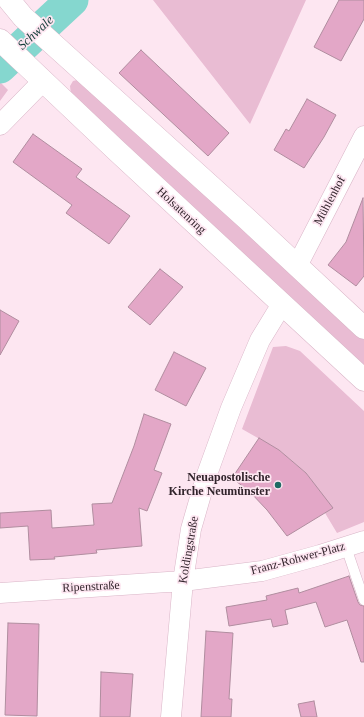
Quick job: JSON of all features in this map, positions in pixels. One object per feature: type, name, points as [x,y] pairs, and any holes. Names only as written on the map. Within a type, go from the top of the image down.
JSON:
[{"type":"main road","points":[[9,0],[23,17],[247,219],[364,328]]},
{"type":"main road","name":"Holsatenring","points":[[0,40],[364,380]]},
{"type":"street","points":[[0,125],[37,75]]},
{"type":"street","name":"Mühlenhof","points":[[297,266],[364,136]]},
{"type":"street","name":"Koldingstraße","points":[[171,717],[183,581],[191,529],[206,477],[231,408],[260,340],[282,304]]},
{"type":"street","name":"Franz-Rohwer-Platz","points":[[183,581],[262,571],[355,544]]},
{"type":"street","name":"Ripenstraße","points":[[0,593],[183,581]]},
{"type":"lane","points":[[355,544],[364,600]]},
{"type":"shaded area","points":[[153,0],[306,0],[250,124]]},
{"type":"shaded area","points":[[81,80],[364,337],[364,366],[71,94],[70,86],[73,81]]},
{"type":"shaded area","points":[[0,82],[8,90],[0,101]]},
{"type":"shaded area","points":[[286,346],[300,351],[364,411],[364,522],[337,533],[325,513],[332,508],[306,473],[279,450],[242,429],[273,347]]},
{"type":"building","points":[[339,0],[364,0],[364,19],[341,61],[314,47]]},
{"type":"building","points":[[141,50],[229,133],[208,156],[119,73]]},
{"type":"building","points":[[307,99],[336,115],[304,168],[274,150],[286,129],[289,131]]},
{"type":"building","points":[[33,134],[82,169],[76,177],[130,216],[109,244],[66,213],[72,205],[13,162]]},
{"type":"building","points":[[363,198],[364,276],[356,286],[328,265],[346,242]]},
{"type":"building","points":[[160,269],[183,287],[150,325],[128,307]]},
{"type":"building","points":[[0,310],[19,321],[0,355]]},
{"type":"building","points":[[174,352],[206,368],[186,406],[155,390]]},
{"type":"building","points":[[144,414],[171,424],[154,470],[162,473],[147,511],[139,508],[142,546],[96,550],[97,553],[54,557],[55,559],[30,560],[28,526],[0,528],[0,513],[51,510],[52,528],[94,525],[92,504],[112,503],[134,446]]},
{"type":"building","name":"Neuapostolische Kirche Neumünster","points":[[259,438],[279,450],[306,473],[333,508],[287,536],[267,510],[250,492],[232,478]]},
{"type":"building","points":[[349,576],[358,602],[360,605],[364,606],[364,662],[361,662],[347,620],[325,627],[316,602],[285,610],[288,624],[273,627],[271,619],[229,626],[226,607],[267,600],[266,596],[298,588],[299,593]]},
{"type":"building","points":[[8,623],[39,624],[37,716],[5,715]]},
{"type":"building","points":[[206,631],[233,633],[229,699],[232,699],[231,717],[201,717]]},
{"type":"building","points":[[101,672],[133,674],[130,717],[100,717]]},
{"type":"building","points":[[314,701],[317,717],[301,717],[298,704]]},
{"type":"waterway","name":"Schwale","points":[[0,67],[72,0]]},
{"type":"place","name":"Neuapostolische Kirche Neumünster","points":[[278,485]]}]
